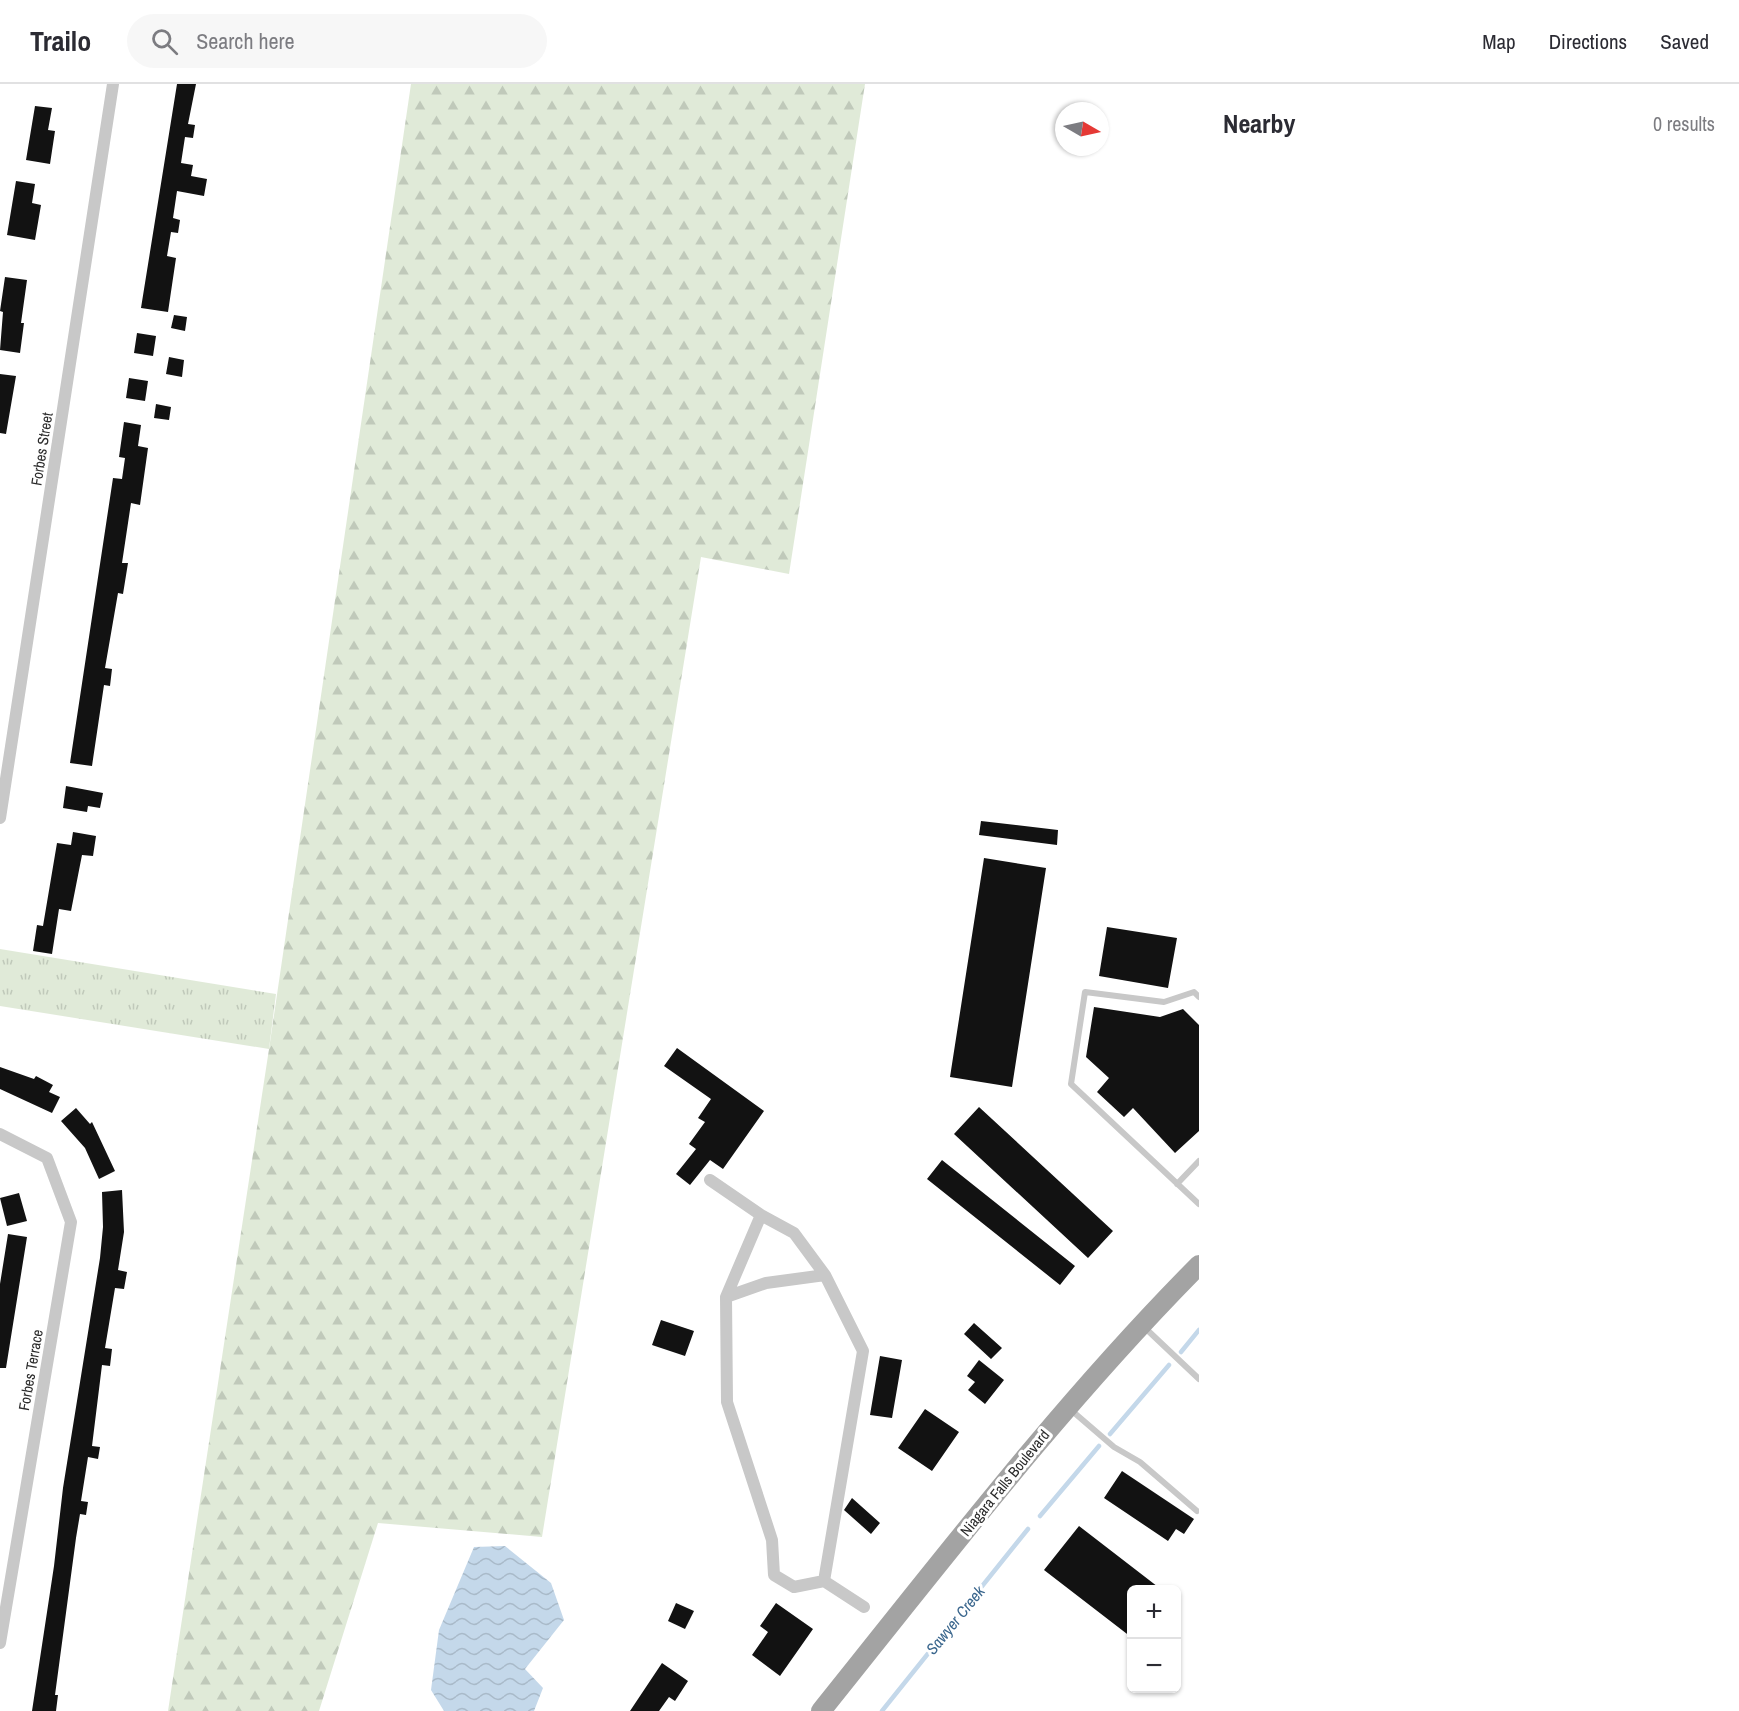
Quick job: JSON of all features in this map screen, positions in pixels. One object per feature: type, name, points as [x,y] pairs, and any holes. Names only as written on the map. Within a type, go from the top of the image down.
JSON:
[{"type":"main road","name":"Niagara Falls Boulevard","points":[[821,1711],[1069,1407],[1141,1324],[1199,1265]]},
{"type":"street","name":"Forbes Street","points":[[0,818],[113,84]]},
{"type":"street","name":"Forbes Terrace","points":[[0,1134],[47,1158],[71,1222],[0,1643]]},
{"type":"street","points":[[710,1180],[761,1215],[794,1233],[825,1275],[862,1351],[824,1581]]},
{"type":"street","points":[[761,1215],[726,1297],[727,1402],[772,1540],[774,1575],[794,1587],[824,1581],[864,1607]]},
{"type":"street","points":[[726,1297],[766,1283],[825,1275]]},
{"type":"lane","points":[[1199,997],[1194,992],[1164,1002],[1085,992],[1071,1084],[1199,1204]]},
{"type":"lane","points":[[1177,1184],[1199,1161]]},
{"type":"lane","points":[[1141,1324],[1199,1379]]},
{"type":"lane","points":[[1069,1407],[1114,1447],[1140,1462],[1197,1511]]},
{"type":"green space","points":[[411,84],[865,84],[789,574],[701,557],[542,1537],[378,1523],[319,1711],[168,1711],[269,1049]]},
{"type":"green space","points":[[0,949],[276,994],[269,1049],[0,1006]]},
{"type":"water","points":[[505,1546],[551,1583],[564,1620],[525,1669],[543,1688],[534,1711],[444,1711],[431,1690],[439,1630],[474,1547]]},
{"type":"building","points":[[177,84],[196,84],[188,124],[195,125],[193,138],[185,137],[181,163],[193,165],[191,176],[207,179],[204,196],[177,191],[173,218],[180,220],[178,233],[171,232],[167,256],[176,258],[168,312],[141,308]]},
{"type":"building","points":[[35,106],[52,108],[48,130],[55,131],[50,164],[26,160]]},
{"type":"building","points":[[16,181],[35,184],[32,203],[41,205],[35,240],[7,235]]},
{"type":"building","points":[[5,277],[27,280],[21,323],[24,323],[20,353],[0,350],[3,312],[0,311]]},
{"type":"building","points":[[174,315],[187,317],[185,331],[171,328]]},
{"type":"building","points":[[137,333],[156,336],[153,356],[134,353]]},
{"type":"building","points":[[169,357],[184,360],[182,377],[166,374]]},
{"type":"building","points":[[0,374],[16,376],[6,434],[0,433]]},
{"type":"building","points":[[129,378],[148,381],[145,401],[126,398]]},
{"type":"building","points":[[156,404],[171,407],[169,420],[154,418]]},
{"type":"building","points":[[124,422],[141,425],[138,446],[148,448],[140,505],[131,503],[122,563],[128,563],[123,594],[118,593],[105,668],[112,669],[110,686],[104,685],[92,766],[70,763],[113,478],[122,479],[125,458],[119,457]]},
{"type":"building","points":[[66,786],[103,793],[100,808],[88,806],[87,812],[63,808]]},
{"type":"building","points":[[981,821],[1058,830],[1057,845],[979,835]]},
{"type":"building","points":[[73,832],[96,836],[93,856],[82,855],[71,911],[59,909],[52,954],[33,951],[37,925],[43,926],[57,843],[71,845]]},
{"type":"building","points":[[984,858],[1046,868],[1012,1087],[950,1077]]},
{"type":"building","points":[[1107,927],[1177,938],[1168,988],[1099,976]]},
{"type":"building","points":[[1094,1007],[1160,1017],[1183,1009],[1199,1025],[1199,1131],[1175,1153],[1133,1108],[1124,1117],[1097,1092],[1109,1078],[1086,1057]]},
{"type":"building","points":[[677,1048],[764,1111],[723,1169],[710,1160],[690,1185],[676,1174],[696,1149],[689,1144],[705,1122],[698,1118],[711,1099],[664,1066]]},
{"type":"building","points":[[0,1067],[34,1079],[36,1076],[53,1085],[49,1092],[60,1097],[52,1113],[0,1089]]},
{"type":"building","points":[[979,1107],[1113,1231],[1088,1258],[954,1134]]},
{"type":"building","points":[[76,1108],[90,1124],[92,1122],[115,1171],[99,1179],[85,1148],[61,1121]]},
{"type":"building","points":[[942,1160],[1075,1266],[1060,1285],[927,1179]]},
{"type":"building","points":[[122,1190],[124,1232],[118,1270],[127,1272],[124,1289],[115,1288],[105,1348],[112,1349],[110,1366],[102,1365],[92,1446],[100,1447],[98,1459],[88,1457],[81,1501],[88,1502],[86,1515],[80,1514],[76,1538],[55,1695],[58,1695],[56,1711],[32,1711],[54,1566],[63,1488],[100,1258],[103,1227],[102,1192]]},
{"type":"building","points":[[19,1193],[27,1221],[7,1226],[0,1198]]},
{"type":"building","points":[[8,1234],[27,1237],[6,1368],[0,1368],[0,1284]]},
{"type":"building","points":[[661,1320],[694,1331],[685,1356],[652,1345]]},
{"type":"building","points":[[974,1323],[1002,1348],[991,1359],[964,1334]]},
{"type":"building","points":[[880,1356],[902,1360],[892,1418],[870,1415]]},
{"type":"building","points":[[979,1360],[1004,1380],[985,1404],[968,1390],[975,1382],[967,1376]]},
{"type":"building","points":[[925,1409],[959,1432],[932,1471],[898,1448]]},
{"type":"building","points":[[1122,1471],[1194,1519],[1184,1534],[1176,1529],[1168,1541],[1104,1498]]},
{"type":"building","points":[[852,1498],[880,1523],[871,1534],[844,1510]]},
{"type":"building","points":[[1079,1526],[1156,1585],[1127,1585],[1127,1634],[1044,1570]]},
{"type":"building","points":[[676,1603],[694,1611],[685,1629],[668,1621]]},
{"type":"building","points":[[776,1603],[813,1629],[780,1676],[752,1655],[768,1632],[760,1626]]},
{"type":"building","points":[[662,1663],[688,1681],[675,1701],[669,1697],[659,1711],[630,1711]]},
{"type":"waterway","name":"Sawyer Creek","points":[[1181,1352],[1199,1330]]},
{"type":"waterway","name":"Sawyer Creek","points":[[1110,1434],[1169,1365]]},
{"type":"waterway","name":"Sawyer Creek","points":[[1040,1516],[1099,1446]]},
{"type":"waterway","name":"Sawyer Creek","points":[[882,1711],[1028,1529]]}]
